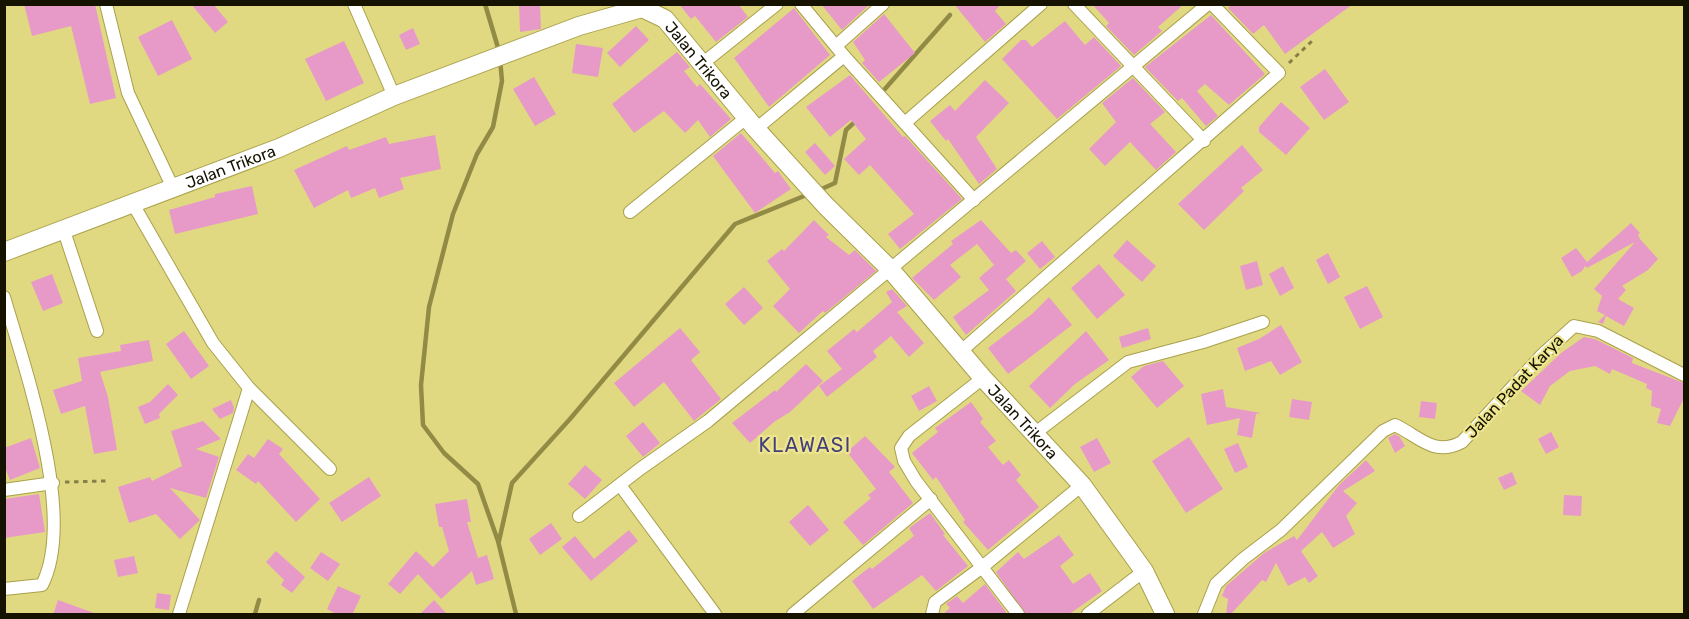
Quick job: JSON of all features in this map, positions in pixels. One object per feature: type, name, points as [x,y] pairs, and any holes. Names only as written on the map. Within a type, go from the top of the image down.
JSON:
[{"type":"street","points":[[106,4],[128,93],[173,188]]},
{"type":"street","points":[[354,4],[394,96]]},
{"type":"street","points":[[702,64],[777,4]]},
{"type":"street","points":[[801,4],[840,51],[974,200]]},
{"type":"street","points":[[630,212],[751,124],[840,51],[883,4]]},
{"type":"street","points":[[906,122],[1041,4]]},
{"type":"street","points":[[1074,4],[1203,141]]},
{"type":"street","points":[[579,516],[622,488],[708,421],[1210,4],[1279,73],[960,352]]},
{"type":"street","name":"Jalan Trikora","points":[[4,252],[279,147],[394,96],[579,26],[644,6],[665,19],[751,124],[826,206],[890,269],[983,378],[1082,485],[1144,571],[1165,615]]},
{"type":"street","points":[[133,204],[198,320],[249,388],[330,469]]},
{"type":"street","points":[[64,231],[97,331]]},
{"type":"street","points":[[4,297],[30,384],[53,483],[50,570],[42,585],[4,589]]},
{"type":"street","points":[[1034,434],[1128,362],[1203,342],[1263,322]]},
{"type":"street","name":"Jalan Padat Karya","points":[[1204,615],[1216,584],[1243,559],[1281,530],[1383,431],[1395,425],[1433,446],[1444,449],[1453,447],[1467,436],[1541,356],[1574,326],[1582,325],[1598,331],[1684,375]]},
{"type":"street","points":[[983,378],[909,436],[901,448],[904,461],[1018,615]]},
{"type":"street","points":[[179,615],[249,388]]},
{"type":"street","points":[[4,490],[53,483]]},
{"type":"street","points":[[932,615],[936,602],[1082,485]]},
{"type":"street","points":[[622,488],[715,615]]},
{"type":"street","points":[[793,615],[931,499]]},
{"type":"street","points":[[1088,615],[1144,571]]},
{"type":"path","points":[[1279,73],[1312,41]]},
{"type":"path","points":[[53,483],[106,481]]},
{"type":"building","points":[[24,4],[95,4],[116,98],[90,104],[71,26],[32,36]]},
{"type":"building","points":[[191,4],[213,4],[228,22],[215,33]]},
{"type":"building","points":[[519,4],[540,4],[541,29],[520,32]]},
{"type":"building","points":[[679,4],[738,4],[748,17],[716,42],[695,16],[691,19]]},
{"type":"building","points":[[821,4],[870,4],[842,30]]},
{"type":"building","points":[[954,4],[1001,4],[995,11],[1006,24],[985,42]]},
{"type":"building","points":[[1092,4],[1184,4],[1158,27],[1162,31],[1134,55],[1106,26],[1109,23]]},
{"type":"building","points":[[1233,4],[1353,4],[1285,54],[1264,25],[1253,34],[1228,8]]},
{"type":"building","points":[[794,8],[830,55],[769,107],[734,58]]},
{"type":"building","points":[[884,14],[915,53],[879,82],[862,63],[865,60],[853,42]]},
{"type":"building","points":[[1211,15],[1265,74],[1229,105],[1205,84],[1197,91],[1218,116],[1206,126],[1182,98],[1178,101],[1145,67]]},
{"type":"building","points":[[172,20],[192,59],[158,76],[138,37]]},
{"type":"building","points":[[1065,21],[1085,45],[1094,37],[1121,66],[1057,119],[1002,59],[1021,40],[1026,40],[1032,47]]},
{"type":"building","points":[[636,26],[649,40],[620,67],[607,53]]},
{"type":"building","points":[[413,28],[420,44],[406,50],[399,35]]},
{"type":"building","points":[[344,41],[364,83],[326,101],[305,59]]},
{"type":"building","points":[[576,44],[603,48],[598,77],[572,73]]},
{"type":"building","points":[[677,52],[690,67],[684,71],[697,87],[700,84],[731,119],[710,137],[698,120],[685,133],[664,111],[634,133],[612,104]]},
{"type":"building","points":[[1325,69],[1349,102],[1324,120],[1300,87]]},
{"type":"building","points":[[850,75],[903,137],[905,136],[962,199],[900,249],[888,234],[914,214],[870,165],[859,175],[844,159],[866,139],[851,120],[830,137],[806,107]]},
{"type":"building","points":[[534,77],[556,114],[535,126],[513,89]]},
{"type":"building","points":[[1133,78],[1165,112],[1150,124],[1176,152],[1156,170],[1130,142],[1105,166],[1089,149],[1116,122],[1102,103]]},
{"type":"building","points":[[985,80],[1009,103],[976,137],[997,169],[979,184],[948,139],[946,141],[930,121],[950,105],[955,111]]},
{"type":"building","points":[[1281,102],[1310,128],[1286,155],[1259,132],[1259,127]]},
{"type":"building","points":[[741,133],[775,173],[778,171],[791,189],[755,213],[713,156]]},
{"type":"building","points":[[435,135],[441,169],[400,178],[404,189],[379,198],[375,188],[351,198],[348,190],[314,208],[294,170],[347,146],[349,150],[386,137],[389,144]]},
{"type":"building","points":[[815,143],[835,166],[825,175],[805,152]]},
{"type":"building","points":[[1242,145],[1263,170],[1241,188],[1244,191],[1204,230],[1178,204]]},
{"type":"building","points":[[252,186],[258,214],[175,234],[169,210],[215,197],[215,194]]},
{"type":"building","points":[[814,220],[829,235],[826,237],[849,255],[855,250],[876,271],[825,313],[823,311],[799,333],[773,306],[790,289],[767,261],[782,249],[784,251]]},
{"type":"building","points":[[981,220],[1011,253],[1016,250],[1026,261],[1006,279],[1016,291],[966,335],[953,317],[989,290],[979,278],[994,265],[977,244],[950,265],[961,277],[934,300],[912,278],[953,244],[951,241]]},
{"type":"building","points":[[1631,223],[1640,233],[1638,235],[1640,239],[1658,259],[1648,270],[1622,286],[1626,290],[1618,299],[1634,308],[1624,326],[1606,316],[1603,324],[1598,322],[1605,315],[1597,311],[1602,296],[1594,289],[1635,242],[1587,268],[1585,266],[1582,271],[1572,277],[1561,258],[1576,248],[1587,262]]},
{"type":"building","points":[[1127,240],[1156,266],[1142,282],[1113,256]]},
{"type":"building","points":[[1042,241],[1055,257],[1040,269],[1027,253]]},
{"type":"building","points":[[1328,253],[1340,277],[1328,284],[1316,260]]},
{"type":"building","points":[[1257,261],[1263,285],[1246,290],[1240,266]]},
{"type":"building","points":[[1099,264],[1125,295],[1097,319],[1071,288]]},
{"type":"building","points":[[1283,266],[1294,288],[1280,296],[1269,274]]},
{"type":"building","points":[[52,274],[63,303],[43,311],[31,282]]},
{"type":"building","points":[[1367,286],[1383,317],[1360,329],[1344,297]]},
{"type":"building","points":[[744,287],[763,308],[744,325],[725,304]]},
{"type":"building","points":[[892,289],[907,306],[897,312],[924,343],[909,357],[891,336],[873,351],[877,357],[827,397],[819,386],[842,369],[827,351],[854,329],[857,332],[892,302],[886,292]]},
{"type":"building","points":[[1049,297],[1072,325],[1008,374],[988,348],[1032,314]]},
{"type":"building","points":[[1281,325],[1302,362],[1280,375],[1271,361],[1245,371],[1237,348],[1259,339]]},
{"type":"building","points":[[680,328],[700,352],[691,360],[721,399],[694,421],[664,382],[634,407],[614,383]]},
{"type":"building","points":[[1148,328],[1151,339],[1122,348],[1119,337]]},
{"type":"building","points":[[184,331],[209,366],[191,379],[166,344]]},
{"type":"building","points":[[1086,331],[1109,360],[1075,384],[1050,408],[1029,386]]},
{"type":"building","points":[[1584,337],[1595,339],[1633,358],[1632,363],[1684,383],[1684,398],[1670,426],[1657,423],[1661,409],[1651,406],[1652,391],[1646,388],[1647,384],[1612,369],[1610,374],[1595,366],[1570,371],[1550,386],[1540,405],[1521,391],[1561,353]]},
{"type":"building","points":[[149,340],[153,361],[100,372],[108,397],[117,450],[94,454],[85,406],[61,414],[53,390],[82,381],[78,358],[121,351],[120,345]]},
{"type":"building","points":[[1163,361],[1184,386],[1157,408],[1131,377],[1144,366]]},
{"type":"building","points":[[806,364],[823,381],[790,412],[774,422],[750,443],[732,423],[775,390],[776,392]]},
{"type":"building","points":[[168,384],[178,395],[159,414],[160,418],[145,424],[138,407],[150,402]]},
{"type":"building","points":[[929,386],[937,401],[919,411],[911,396]]},
{"type":"building","points":[[1223,389],[1226,407],[1261,413],[1256,414],[1252,438],[1237,435],[1240,418],[1207,425],[1201,394]]},
{"type":"building","points":[[1292,399],[1312,402],[1309,420],[1289,417]]},
{"type":"building","points":[[231,400],[233,413],[220,419],[212,409]]},
{"type":"building","points":[[1421,401],[1437,403],[1435,419],[1419,417]]},
{"type":"building","points":[[971,402],[983,419],[980,422],[996,441],[988,447],[1003,465],[1009,460],[1021,475],[1016,480],[1039,507],[988,550],[963,522],[965,520],[936,477],[933,480],[912,453],[938,432],[935,428]]},
{"type":"building","points":[[203,421],[221,439],[196,449],[219,457],[206,498],[170,488],[200,520],[180,539],[156,514],[129,523],[118,487],[150,477],[152,481],[182,466],[171,431]]},
{"type":"building","points":[[643,422],[660,443],[643,457],[626,436]]},
{"type":"building","points":[[1551,432],[1559,447],[1546,454],[1538,439]]},
{"type":"building","points":[[1395,434],[1400,437],[1405,446],[1395,453],[1388,438]]},
{"type":"building","points":[[865,436],[895,467],[889,472],[913,503],[863,545],[843,522],[871,498],[868,495],[876,489],[847,452]]},
{"type":"building","points":[[1189,437],[1223,489],[1186,513],[1152,461]]},
{"type":"building","points":[[31,438],[40,468],[10,480],[4,465],[4,448]]},
{"type":"building","points":[[1097,438],[1111,463],[1094,472],[1080,447]]},
{"type":"building","points":[[268,439],[283,449],[279,454],[320,499],[296,522],[258,481],[256,484],[236,470],[248,454],[254,458]]},
{"type":"building","points":[[1238,443],[1248,467],[1235,473],[1224,449]]},
{"type":"building","points":[[1366,460],[1375,471],[1343,491],[1357,503],[1346,516],[1355,534],[1333,548],[1322,532],[1301,551],[1318,576],[1309,583],[1305,577],[1288,586],[1276,563],[1266,582],[1262,580],[1230,615],[1226,615],[1228,599],[1222,596],[1226,586],[1264,553],[1294,536],[1297,540],[1339,485]]},
{"type":"building","points":[[585,465],[602,480],[585,499],[568,484]]},
{"type":"building","points":[[1512,472],[1517,484],[1504,490],[1498,478]]},
{"type":"building","points":[[369,477],[381,496],[342,522],[329,503]]},
{"type":"building","points":[[39,494],[45,532],[4,538],[4,499]]},
{"type":"building","points":[[1564,495],[1582,496],[1581,516],[1563,515]]},
{"type":"building","points":[[467,499],[471,522],[467,522],[478,558],[487,555],[494,579],[476,585],[472,571],[441,599],[418,574],[400,594],[388,584],[416,551],[433,567],[449,551],[442,527],[439,527],[435,504]]},
{"type":"building","points":[[808,505],[829,530],[810,546],[789,522]]},
{"type":"building","points":[[930,513],[945,534],[943,535],[968,566],[936,591],[922,575],[873,609],[852,581],[870,567],[872,569],[914,536],[909,528]]},
{"type":"building","points":[[551,523],[562,539],[540,555],[529,539]]},
{"type":"building","points":[[629,530],[638,541],[591,581],[562,547],[575,536],[594,559]]},
{"type":"building","points":[[1059,535],[1074,555],[1060,566],[1073,584],[1090,573],[1102,591],[1068,615],[1026,615],[996,572],[1018,552],[1024,559]]},
{"type":"building","points":[[276,551],[305,577],[292,593],[281,585],[284,580],[266,562]]},
{"type":"building","points":[[321,552],[340,564],[328,581],[310,568]]},
{"type":"building","points":[[134,556],[138,573],[118,577],[114,560]]},
{"type":"building","points":[[985,584],[1006,612],[1004,615],[942,615],[950,608],[946,604],[957,596],[963,603]]},
{"type":"building","points":[[338,586],[361,596],[352,615],[338,615],[327,609]]},
{"type":"building","points":[[157,593],[171,595],[169,610],[155,608]]},
{"type":"building","points":[[58,600],[94,613],[94,615],[53,615]]},
{"type":"building","points":[[434,600],[448,615],[419,615]]},
{"type":"waterway","points":[[485,4],[499,51]]},
{"type":"waterway","points":[[884,90],[950,15]]},
{"type":"waterway","points":[[500,59],[502,81],[493,127],[477,154],[453,214],[429,307],[421,385],[423,425],[444,453],[478,484],[498,541],[516,614]]},
{"type":"waterway","points":[[817,191],[835,183],[846,130],[858,119]]},
{"type":"waterway","points":[[499,541],[512,483],[570,419],[735,224],[809,194]]},
{"type":"waterway","points":[[255,614],[259,600]]},
{"type":"district","name":"KLAWASI","points":[[805,445]]}]
